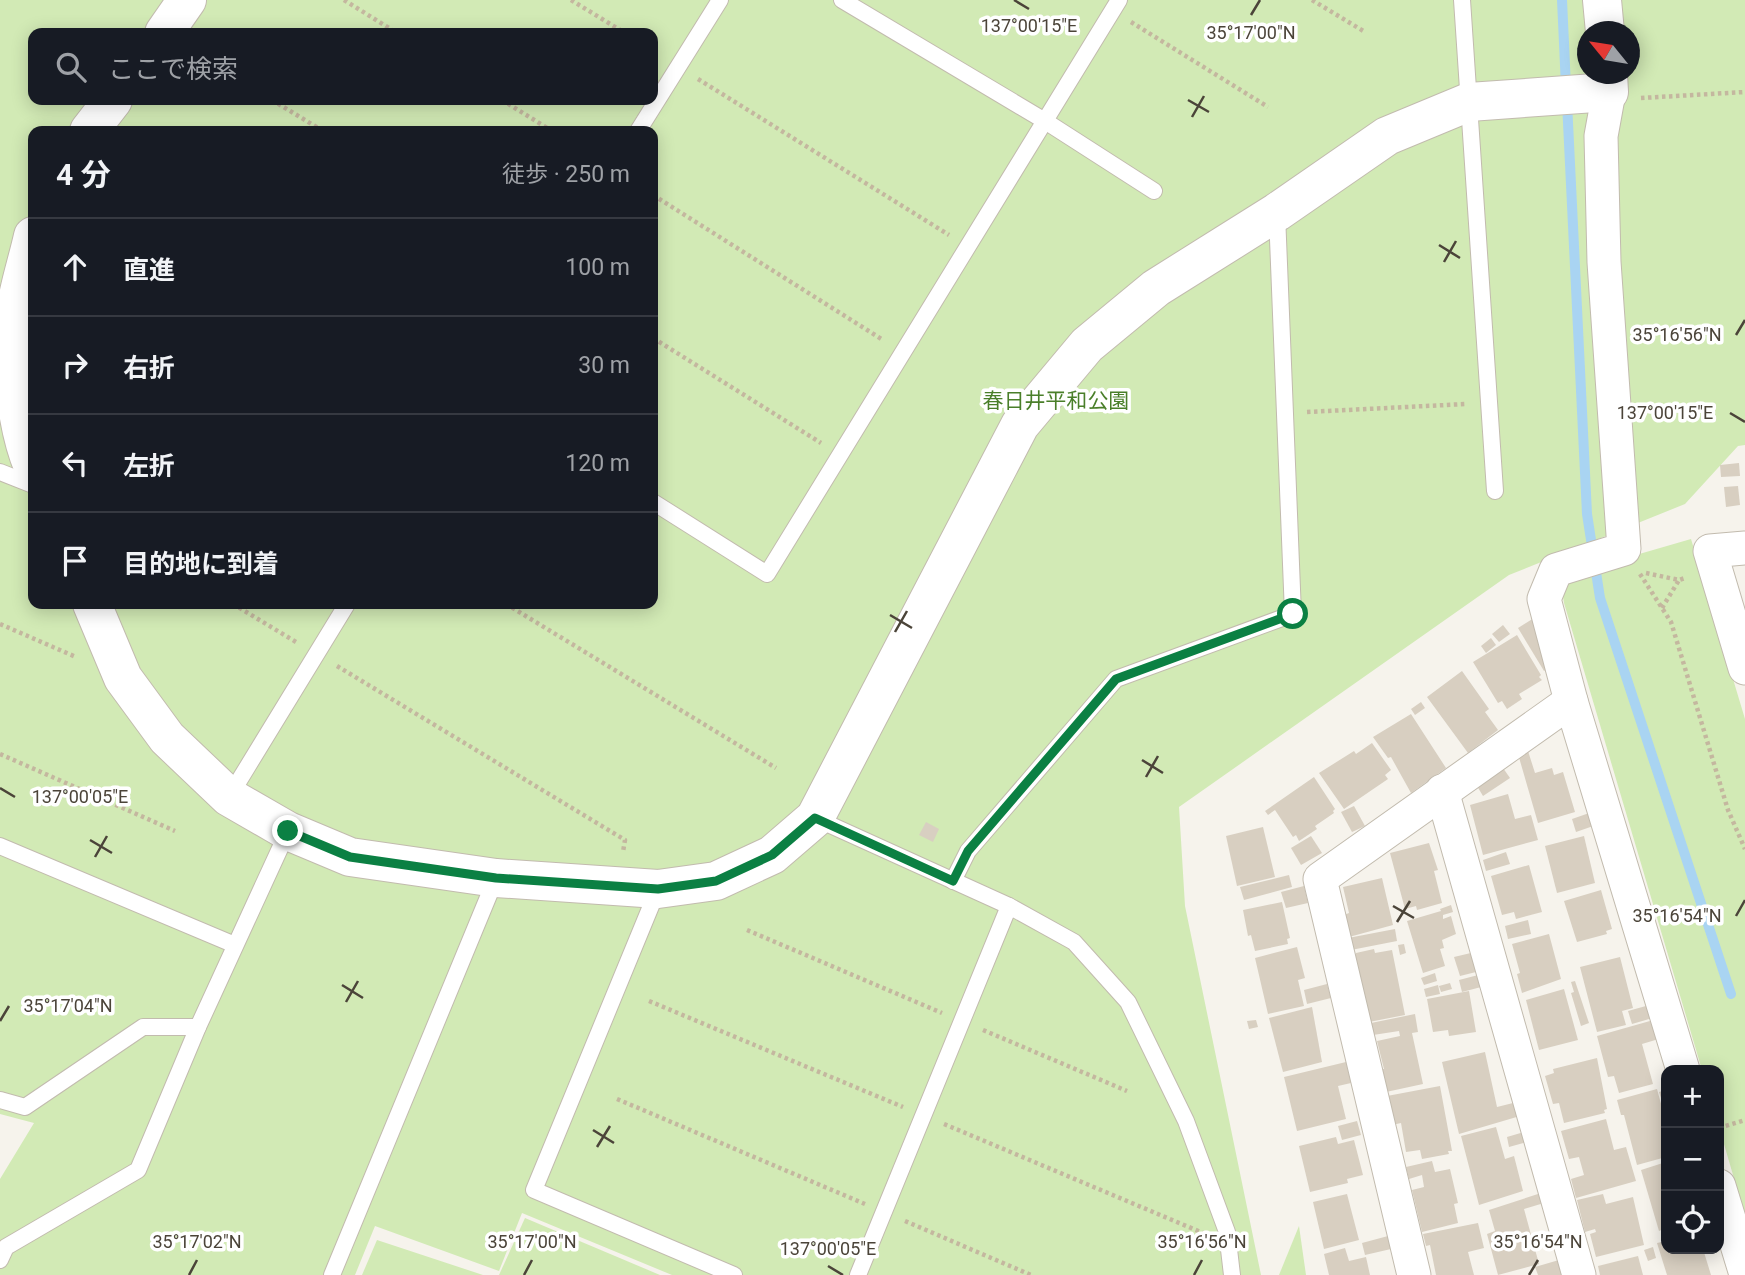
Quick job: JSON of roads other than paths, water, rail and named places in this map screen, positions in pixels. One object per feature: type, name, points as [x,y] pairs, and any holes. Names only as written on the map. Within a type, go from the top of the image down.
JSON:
[{"type":"street","points":[[167,28],[187,0]]},
{"type":"street","points":[[1602,0],[1604,21]]},
{"type":"street","points":[[94,609],[123,678],[167,738],[229,797],[288,831],[350,857],[496,878],[658,889],[716,881],[772,855],[815,818],[1020,425],[1087,345],[1156,288],[1277,212],[1387,136],[1469,102],[1617,88],[1601,136],[1604,262],[1624,549],[1556,570],[1544,599],[1571,701],[1681,1065]]},
{"type":"street","points":[[93,126],[109,105]]},
{"type":"street","points":[[28,258],[14,319],[15,398],[28,454]]},
{"type":"street","points":[[1745,548],[1710,551],[1745,668]]},
{"type":"street","points":[[1414,1275],[1320,879],[1571,701]]},
{"type":"street","points":[[1442,791],[1579,1275]]},
{"type":"street","points":[[1721,1191],[1745,1272]]},
{"type":"lane","points":[[658,100],[720,0]]},
{"type":"lane","points":[[842,0],[1045,121],[1154,191]]},
{"type":"lane","points":[[1462,0],[1495,491]]},
{"type":"lane","points":[[658,505],[767,574],[1116,6]]},
{"type":"lane","points":[[641,126],[655,105]]},
{"type":"lane","points":[[953,881],[968,851],[1116,679],[1293,614],[1277,212]]},
{"type":"lane","points":[[0,472],[28,483]]},
{"type":"lane","points":[[229,797],[343,609]]},
{"type":"lane","points":[[815,818],[1009,906],[1074,942],[1128,1002],[1186,1121],[1227,1232],[1232,1275]]},
{"type":"lane","points":[[0,1261],[6,1247],[138,1170],[198,1027],[288,831]]},
{"type":"lane","points":[[0,846],[235,945]]},
{"type":"lane","points":[[332,1275],[496,878]]},
{"type":"lane","points":[[658,889],[534,1190],[734,1275]]},
{"type":"lane","points":[[858,1275],[1009,906]]},
{"type":"lane","points":[[0,1100],[25,1107],[144,1027],[198,1027]]},
{"type":"waterway","points":[[1562,0],[1566,87]]},
{"type":"waterway","points":[[1567,102],[1587,514],[1600,598],[1731,994]]},
{"type":"park label","name":"春日井平和公園","points":[[1056,401]]}]
